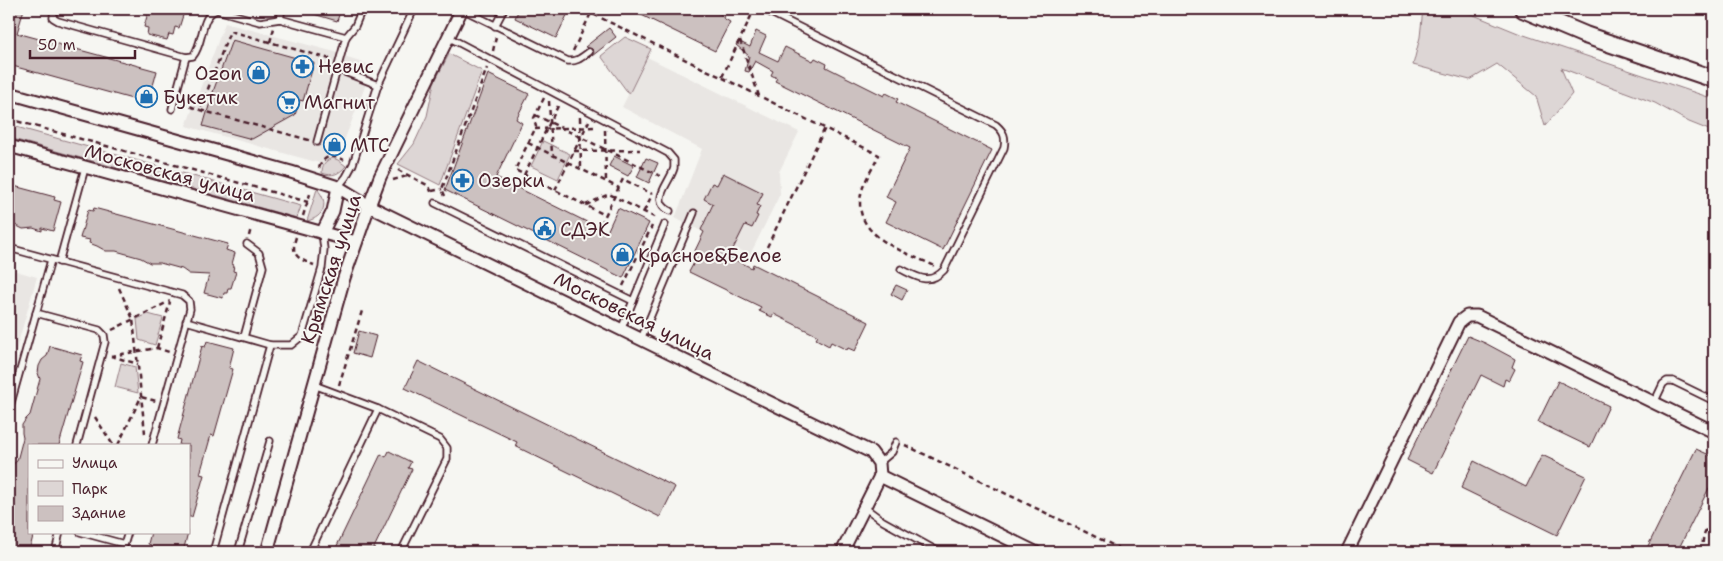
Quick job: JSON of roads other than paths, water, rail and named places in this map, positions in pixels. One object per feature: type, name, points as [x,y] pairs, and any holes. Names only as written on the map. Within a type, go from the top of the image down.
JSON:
[{"type":"main road","points":[[1523,9],[1585,35],[1714,79]]},
{"type":"street","name":"Крымская улица","points":[[267,552],[356,242],[380,177],[462,9]]},
{"type":"street","name":"Московская улица","points":[[9,93],[291,172],[338,187],[369,206],[871,452],[879,463]]},
{"type":"street","name":"Московская улица","points":[[9,146],[356,242]]},
{"type":"street","points":[[322,233],[334,212],[338,187]]},
{"type":"street","points":[[1347,552],[1459,322],[1467,316],[1478,316],[1714,432]]},
{"type":"street","points":[[842,552],[880,476],[879,463]]},
{"type":"street","points":[[880,476],[1035,552]]},
{"type":"lane","points":[[54,9],[53,18],[58,21],[186,57],[192,56],[197,51],[207,16],[217,10],[260,22],[280,19],[346,37]]},
{"type":"lane","points":[[280,19],[282,9]]},
{"type":"lane","points":[[317,142],[346,37],[355,26],[362,9]]},
{"type":"lane","points":[[338,187],[353,164],[378,85],[414,9]]},
{"type":"lane","points":[[462,9],[568,61],[573,62],[589,52]]},
{"type":"lane","points":[[495,26],[504,9]]},
{"type":"lane","points":[[763,9],[996,124],[1003,131],[1006,139],[1004,148],[944,270],[937,277],[929,280],[901,269]]},
{"type":"lane","points":[[448,37],[668,153],[674,160],[674,169],[661,195],[660,202],[665,209],[670,211]]},
{"type":"lane","points":[[172,109],[186,57]]},
{"type":"lane","points":[[337,69],[378,85]]},
{"type":"lane","points":[[59,262],[85,168]]},
{"type":"lane","points":[[435,203],[633,301]]},
{"type":"lane","points":[[641,340],[694,213]]},
{"type":"lane","points":[[621,330],[665,224]]},
{"type":"lane","points":[[186,321],[270,344],[291,345],[302,336],[322,268],[324,249],[322,233]]},
{"type":"lane","points":[[244,337],[263,267],[259,253],[247,244]]},
{"type":"lane","points":[[9,248],[172,293],[182,296],[189,301],[190,309],[152,443]]},
{"type":"lane","points":[[9,410],[50,260]]},
{"type":"lane","points":[[36,313],[99,330],[104,335],[105,342],[77,444]]},
{"type":"lane","points":[[214,552],[270,344]]},
{"type":"lane","points":[[1654,403],[1663,384],[1667,381],[1673,381],[1714,401]]},
{"type":"lane","points":[[314,385],[378,409],[440,439],[447,448],[446,459],[400,552]]},
{"type":"lane","points":[[310,552],[378,409]]},
{"type":"lane","points":[[238,552],[270,441]]},
{"type":"lane","points":[[879,463],[892,452],[896,442]]},
{"type":"lane","points":[[864,507],[889,525],[939,552]]},
{"type":"lane","points":[[55,552],[60,534]]},
{"type":"lane","points":[[87,534],[124,544]]},
{"type":"lane","points":[[122,552],[127,534]]},
{"type":"place","name":"Невис","points":[[302,66]]},
{"type":"place","name":"Ozon","points":[[258,73]]},
{"type":"place","name":"Букетик","points":[[147,97]]},
{"type":"place","name":"Магнит","points":[[288,102]]},
{"type":"place","name":"МТС","points":[[334,145]]},
{"type":"place","name":"Озерки","points":[[462,180]]},
{"type":"place","name":"СДЭК","points":[[544,229]]},
{"type":"place","name":"Красное&Белое","points":[[622,255]]}]
